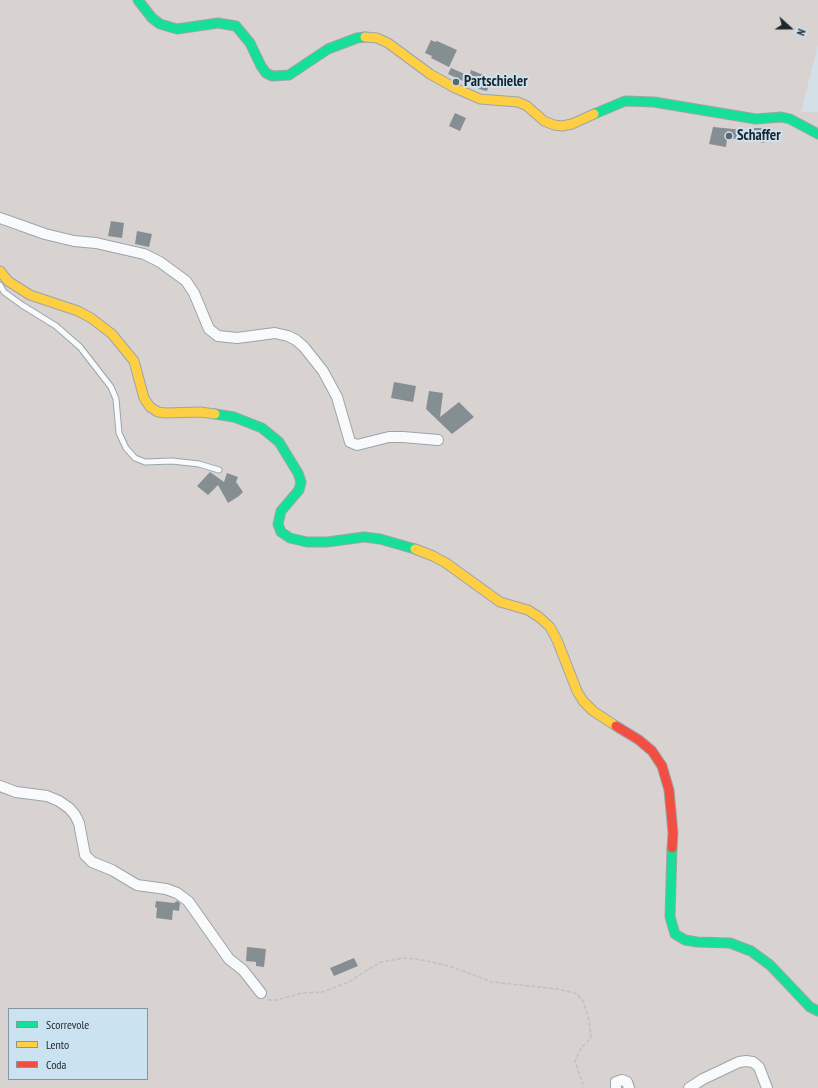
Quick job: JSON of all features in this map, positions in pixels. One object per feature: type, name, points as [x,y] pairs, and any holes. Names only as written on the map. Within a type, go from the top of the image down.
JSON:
[{"type":"street","points":[[138,0],[152,18],[160,24],[167,26],[177,28],[218,23],[236,26],[250,43],[263,69],[266,73],[272,76],[288,75],[328,49],[343,43],[357,38],[373,37],[388,43],[430,74],[455,88],[480,99],[518,102],[527,106],[544,121],[554,126],[572,124],[616,104],[625,101],[635,101],[654,102],[756,119],[781,117],[790,119],[818,134]]},
{"type":"street","points":[[0,218],[45,234],[74,241],[96,243],[144,254],[160,262],[186,281],[194,293],[209,329],[218,336],[237,338],[276,333],[296,340],[304,347],[324,371],[337,397],[350,442],[357,445],[389,437],[438,440]]},
{"type":"street","points":[[0,271],[8,281],[30,295],[78,310],[112,334],[134,361],[144,398],[150,406],[158,412],[200,412],[234,417],[262,428],[279,442],[298,473],[301,482],[299,490],[281,511],[278,524],[281,532],[290,538],[307,542],[327,542],[364,537],[380,539],[409,547],[433,556],[446,563],[500,602],[528,610],[539,616],[550,627],[557,640],[576,691],[583,701],[593,711],[639,740],[652,751],[662,766],[668,790],[673,834],[670,917],[675,934],[685,940],[730,943],[751,951],[770,966],[810,1007],[818,1011]]},
{"type":"street","points":[[0,786],[16,792],[47,796],[59,801],[69,808],[75,815],[79,823],[85,855],[92,862],[112,870],[137,885],[172,891],[188,901],[229,959],[243,970],[261,993]]},
{"type":"street","points":[[689,1088],[732,1065],[746,1061],[753,1062],[759,1067],[767,1088]]},
{"type":"street","points":[[616,1088],[616,1082],[622,1080],[627,1082],[629,1088]]},
{"type":"lane","points":[[0,285],[4,292],[56,326],[80,347],[110,387],[116,399],[119,433],[126,448],[135,458],[145,462],[154,463],[172,461],[199,464],[219,470]]},
{"type":"path","points":[[261,993],[270,1001],[302,994],[323,992],[350,982],[381,962],[404,958],[423,960],[452,967],[492,982],[558,989],[577,994],[584,1001],[590,1020],[591,1038],[581,1048],[575,1061],[584,1088]]},
{"type":"shaded area","points":[[0,0],[818,0],[818,45],[801,112],[818,112],[818,1088],[0,1088]]},
{"type":"building","points":[[431,40],[435,42],[437,41],[457,50],[449,67],[431,58],[432,56],[425,53]]},
{"type":"building","points":[[451,68],[469,76],[471,70],[491,78],[487,91],[448,74]]},
{"type":"building","points":[[455,113],[466,118],[460,131],[449,126]]},
{"type":"building","name":"Schaffer","points":[[713,127],[743,130],[752,140],[727,138],[726,147],[709,144]]},
{"type":"building","points":[[754,128],[767,128],[764,143],[752,140]]},
{"type":"building","points":[[111,221],[124,223],[122,238],[108,236]]},
{"type":"building","points":[[137,231],[152,234],[149,247],[135,244]]},
{"type":"building","points":[[394,382],[416,386],[413,402],[391,398]]},
{"type":"building","points":[[429,391],[443,393],[440,417],[459,402],[474,417],[452,434],[426,409]]},
{"type":"building","points":[[210,472],[224,482],[227,473],[238,477],[236,482],[243,492],[228,503],[218,485],[208,495],[197,486]]},
{"type":"building","points":[[156,901],[174,903],[177,901],[180,903],[179,911],[173,910],[172,920],[156,918]]},
{"type":"building","points":[[247,947],[266,949],[264,967],[256,966],[256,962],[246,961]]},
{"type":"building","points":[[354,958],[358,966],[334,976],[330,968]]},
{"type":"traffic: fast","points":[[138,0],[152,18],[160,24],[177,29],[218,23],[236,26],[250,43],[266,73],[272,76],[289,75],[328,49],[357,38],[365,37]]},
{"type":"traffic: fast","points":[[594,114],[625,101],[654,102],[756,119],[781,117],[790,119],[818,134]]},
{"type":"traffic: fast","points":[[215,414],[234,417],[262,428],[279,442],[298,473],[301,482],[299,490],[281,511],[278,524],[281,532],[290,538],[307,542],[327,542],[364,537],[380,539],[415,549]]},
{"type":"traffic: fast","points":[[672,848],[670,917],[675,934],[685,940],[730,943],[751,951],[770,965],[810,1007],[818,1011]]},
{"type":"traffic: slow","points":[[365,37],[377,38],[388,43],[430,74],[455,88],[480,99],[518,102],[527,106],[544,121],[554,125],[562,126],[572,124],[594,114]]},
{"type":"traffic: slow","points":[[0,271],[8,281],[30,295],[78,311],[91,318],[112,334],[134,361],[144,398],[150,407],[158,412],[166,413],[200,412],[215,414]]},
{"type":"traffic: slow","points":[[415,549],[446,563],[500,602],[528,610],[539,617],[550,627],[557,640],[577,691],[583,701],[593,711],[616,726]]},
{"type":"traffic: jam","points":[[616,726],[639,740],[652,751],[662,766],[669,790],[673,833],[672,848]]},
{"type":"place","name":"Partschieler","points":[[456,82]]},
{"type":"place","name":"Schaffer","points":[[729,136]]}]
